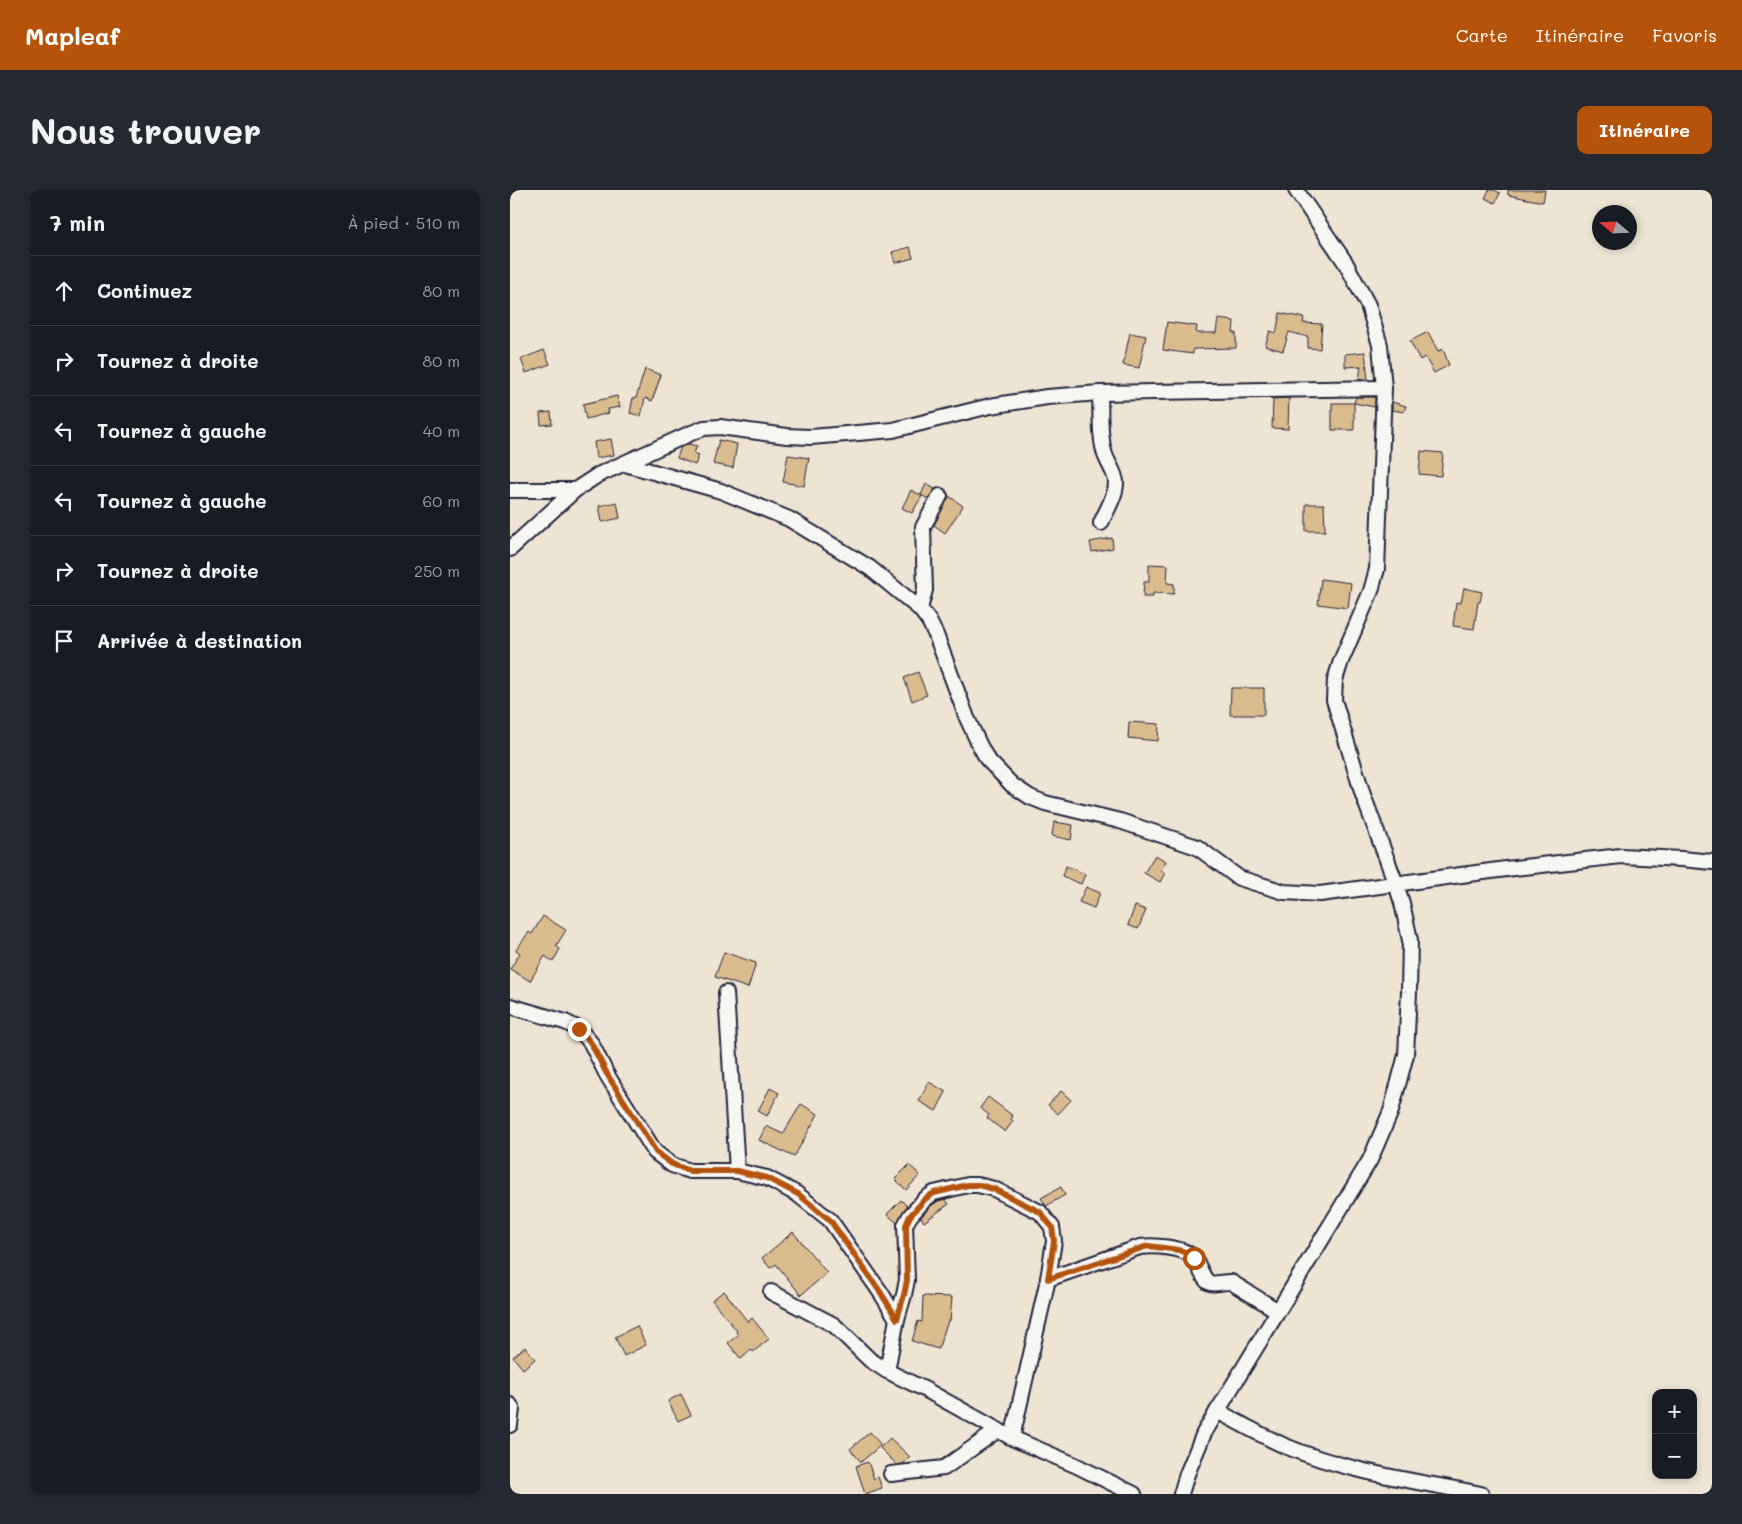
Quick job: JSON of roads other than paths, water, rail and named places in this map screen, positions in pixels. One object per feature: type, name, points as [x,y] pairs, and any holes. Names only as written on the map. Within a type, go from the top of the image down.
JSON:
[{"type":"street","points":[[1180,1494],[1204,1433],[1370,1160],[1391,1111],[1406,1055],[1410,992],[1410,940],[1396,884],[1362,795],[1334,700],[1335,680],[1341,661],[1371,591],[1377,569],[1384,388],[1380,345],[1368,305],[1345,262],[1296,190]]},
{"type":"street","points":[[510,548],[575,490],[598,475],[704,428],[720,427],[788,436],[820,437],[892,430],[990,406],[1047,397],[1100,393],[1384,388]]},
{"type":"street","points":[[1100,393],[1103,449],[1106,460],[1115,475],[1116,484],[1113,497],[1101,523]]},
{"type":"street","points":[[625,464],[721,491],[790,519],[870,568],[920,609],[929,621],[967,718],[987,759],[1012,785],[1030,797],[1045,803],[1120,821],[1197,847],[1239,878],[1284,892],[1320,894],[1506,868],[1621,856],[1712,862]]},
{"type":"street","points":[[510,490],[575,490]]},
{"type":"street","points":[[920,609],[925,590],[923,528],[940,496]]},
{"type":"street","points":[[726,993],[737,1171]]},
{"type":"street","points":[[510,1006],[565,1022],[579,1029],[591,1043],[607,1074],[656,1152],[672,1164],[690,1171],[737,1171],[767,1178],[798,1194],[830,1220],[897,1319]]},
{"type":"street","points":[[887,1371],[907,1280],[906,1225],[915,1210],[925,1199],[934,1193],[968,1185],[978,1185],[994,1189],[1040,1212],[1052,1227],[1054,1241],[1048,1279],[1012,1438]]},
{"type":"street","points":[[1048,1279],[1140,1247],[1155,1246],[1188,1253],[1194,1258],[1208,1282],[1213,1284],[1226,1281],[1231,1282],[1278,1311]]},
{"type":"street","points":[[771,1292],[834,1325],[870,1360],[887,1371],[926,1390],[1012,1438],[1075,1465],[1134,1494]]},
{"type":"street","points":[[510,1405],[512,1409],[510,1425]]},
{"type":"street","points":[[1217,1411],[1284,1446],[1310,1455],[1362,1471],[1481,1494]]},
{"type":"street","points":[[891,1474],[944,1468],[998,1430]]}]
